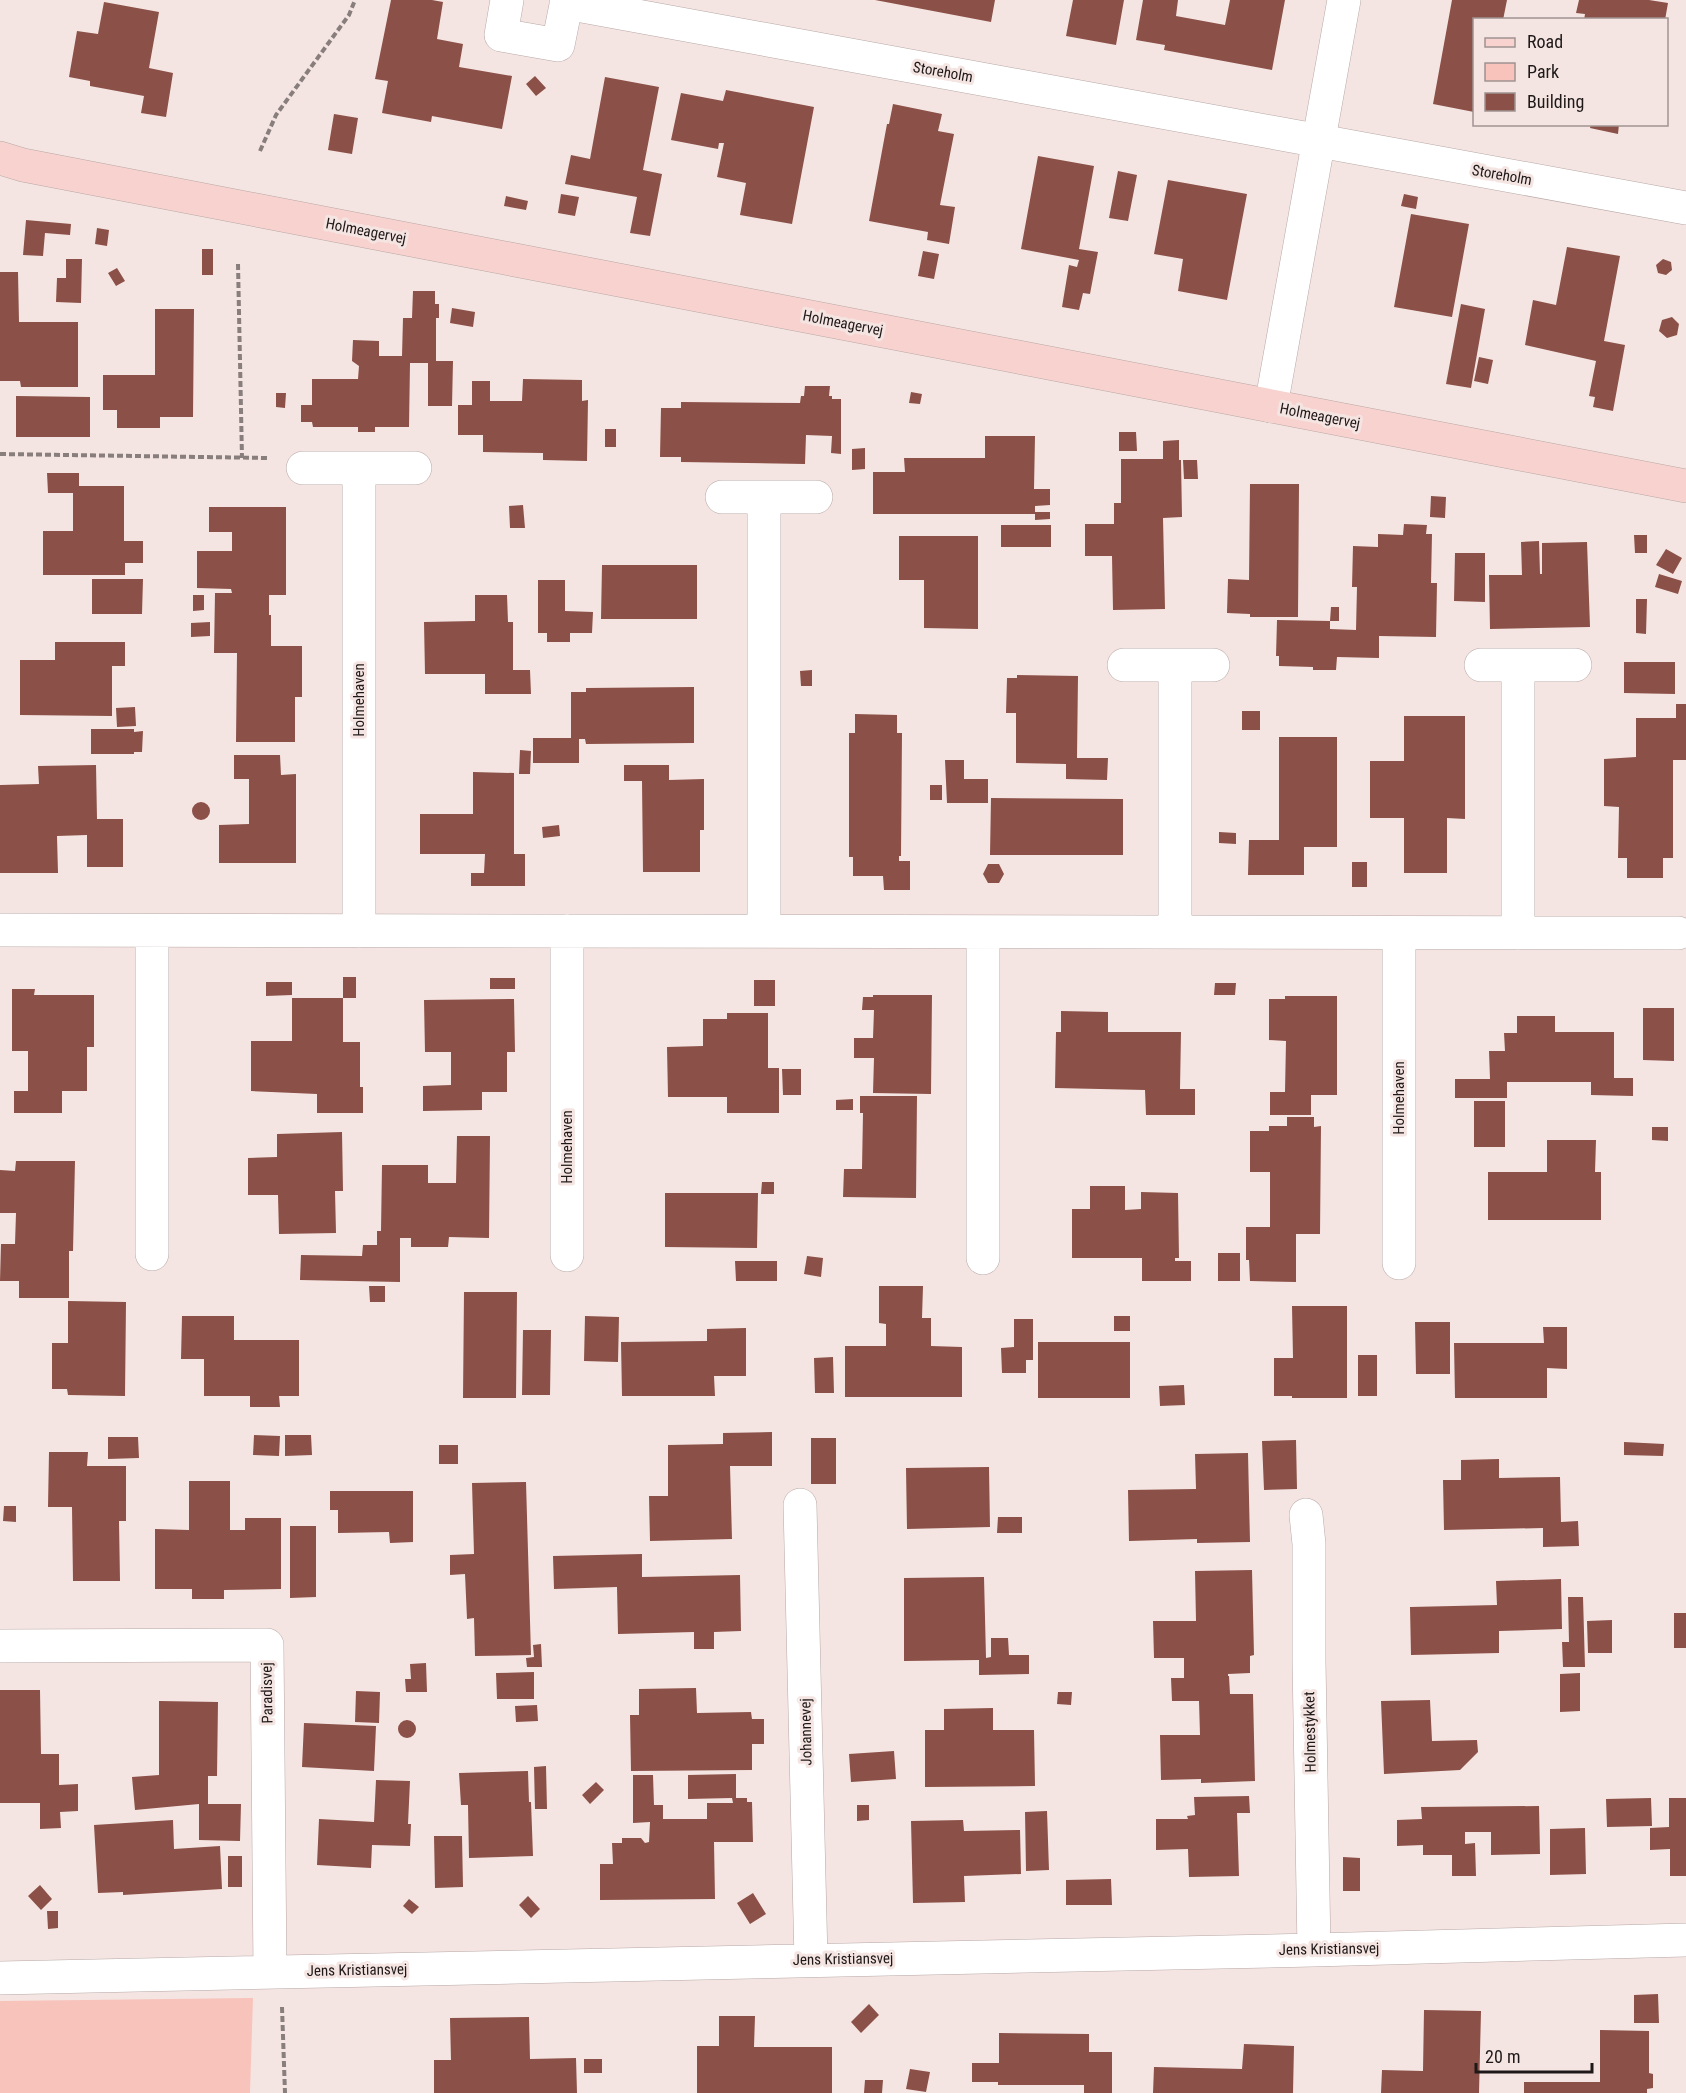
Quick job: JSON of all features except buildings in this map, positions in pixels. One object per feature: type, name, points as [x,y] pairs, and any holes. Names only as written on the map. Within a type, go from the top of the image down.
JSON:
[{"type":"street","name":"Storeholm","points":[[507,0],[501,35],[558,45],[566,2],[1686,208]]},
{"type":"street","points":[[1271,406],[1344,0]]},
{"type":"street","name":"Holmeagervej","points":[[0,158],[47,170],[1686,486]]},
{"type":"street","points":[[303,468],[415,468]]},
{"type":"street","name":"Holmehaven","points":[[359,468],[359,931]]},
{"type":"street","points":[[722,497],[816,497]]},
{"type":"street","points":[[764,497],[764,932]]},
{"type":"street","points":[[1518,664],[1518,933]]},
{"type":"street","points":[[1124,665],[1214,665]]},
{"type":"street","points":[[1481,665],[1575,665]]},
{"type":"street","points":[[1175,666],[1176,932]]},
{"type":"street","points":[[0,930],[1678,933]]},
{"type":"street","points":[[152,931],[152,1254]]},
{"type":"street","name":"Holmehaven","points":[[567,931],[567,1255]]},
{"type":"street","points":[[983,932],[983,1258]]},
{"type":"street","name":"Holmehaven","points":[[1400,933],[1400,1263]]},
{"type":"street","name":"Johannevej","points":[[800,1505],[811,1960]]},
{"type":"street","name":"Holmestykket","points":[[1306,1515],[1309,1544],[1314,1950]]},
{"type":"street","name":"Paradisvej","points":[[0,1646],[267,1645],[270,1971]]},
{"type":"street","name":"Jens Kristiansvej","points":[[0,1977],[1314,1950],[1686,1940]]},
{"type":"path","points":[[260,151],[276,115],[349,15],[355,0]]},
{"type":"path","points":[[238,264],[242,458]]},
{"type":"path","points":[[0,454],[295,458],[303,468]]},
{"type":"path","points":[[270,1971],[282,1998],[285,2093]]},
{"type":"green space","points":[[253,1998],[250,2093],[0,2093],[0,2001]]}]
